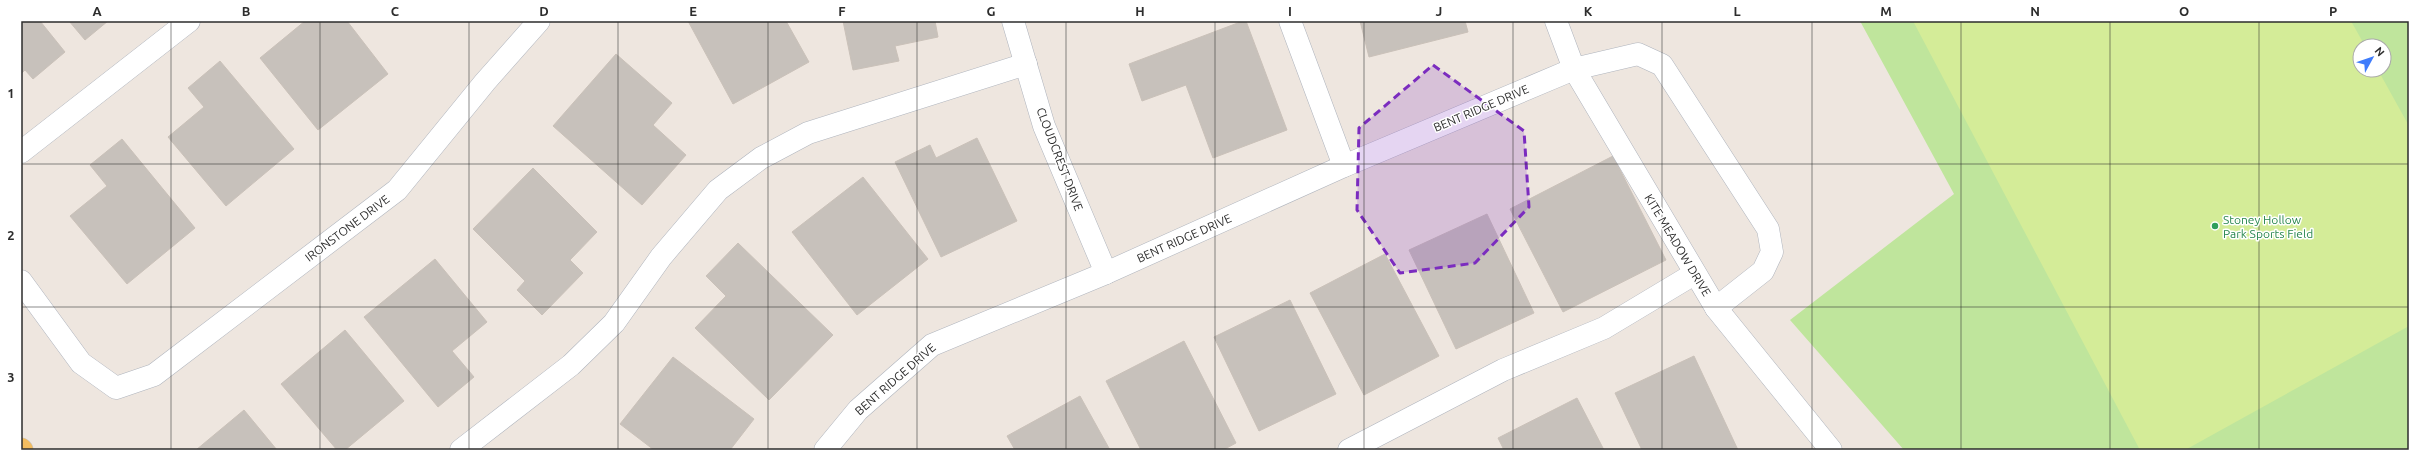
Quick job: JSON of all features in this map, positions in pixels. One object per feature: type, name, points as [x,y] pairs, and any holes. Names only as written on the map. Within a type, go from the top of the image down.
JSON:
[{"type":"street","points":[[21,152],[188,21]]},
{"type":"street","name":"IRONSTONE DRIVE","points":[[21,281],[81,363],[116,388],[154,375],[397,190],[485,82],[539,21]]},
{"type":"street","name":"CLOUDCREST DRIVE","points":[[1013,21],[1044,126],[1106,273]]},
{"type":"street","points":[[1290,21],[1344,166]]},
{"type":"street","name":"KITE MEADOW DRIVE","points":[[1556,21],[1574,69],[1694,274],[1716,308],[1831,450]]},
{"type":"street","name":"BENT RIDGE DRIVE","points":[[825,450],[858,410],[932,345],[1106,273],[1344,166],[1574,69],[1638,54],[1662,65],[1768,229],[1772,252],[1763,271],[1716,308]]},
{"type":"street","points":[[461,450],[571,365],[614,323],[661,257],[718,190],[761,158],[808,133],[1026,64]]},
{"type":"street","points":[[1349,450],[1503,370],[1604,328],[1694,274]]},
{"type":"highlighted area","points":[[1433,65],[1524,131],[1529,207],[1475,263],[1400,273],[1357,210],[1359,128]]},
{"type":"green space","name":"Stoney Hollow Park Sports Field","points":[[1860,21],[2409,21],[2409,450],[1904,450],[1790,320],[1954,194]]},
{"type":"green space","name":"Stoney Hollow Park Sports Field","points":[[1913,21],[2351,21],[2361,38],[2352,38],[2352,78],[2382,78],[2409,126],[2409,326],[2185,450],[2140,450]]},
{"type":"building","points":[[21,21],[40,21],[65,52],[33,79],[25,70],[21,74]]},
{"type":"building","points":[[69,21],[108,21],[85,40]]},
{"type":"building","points":[[305,21],[347,21],[388,74],[318,130],[260,58]]},
{"type":"building","points":[[688,21],[786,21],[809,62],[733,104]]},
{"type":"building","points":[[843,21],[935,21],[938,37],[895,46],[899,61],[853,70]]},
{"type":"building","points":[[1246,21],[1287,130],[1213,158],[1186,85],[1142,101],[1129,64]]},
{"type":"building","points":[[1360,21],[1465,21],[1468,32],[1369,57]]},
{"type":"building","points":[[616,54],[672,103],[653,125],[686,155],[642,205],[553,126]]},
{"type":"building","points":[[220,61],[294,149],[226,206],[168,137],[204,107],[188,88]]},
{"type":"building","points":[[977,138],[1017,221],[941,257],[895,162],[930,145],[936,158]]},
{"type":"building","points":[[122,139],[195,228],[127,284],[70,216],[107,186],[90,165]]},
{"type":"building","points":[[1613,156],[1666,260],[1563,312],[1510,209]]},
{"type":"building","points":[[533,168],[597,232],[570,260],[583,273],[542,315],[517,290],[525,281],[473,229]]},
{"type":"building","points":[[863,177],[928,259],[857,315],[792,232]]},
{"type":"building","points":[[1487,214],[1534,313],[1456,349],[1409,250]]},
{"type":"building","points":[[738,243],[833,335],[769,400],[695,328],[726,296],[706,276]]},
{"type":"building","points":[[1385,254],[1439,356],[1364,395],[1310,293]]},
{"type":"building","points":[[435,259],[487,322],[452,351],[474,377],[438,407],[364,317]]},
{"type":"building","points":[[1290,300],[1336,394],[1259,431],[1214,337]]},
{"type":"building","points":[[345,330],[404,401],[345,450],[337,450],[281,384]]},
{"type":"building","points":[[1184,341],[1236,443],[1223,450],[1141,450],[1106,381]]},
{"type":"building","points":[[1694,356],[1738,450],[1642,450],[1615,393]]},
{"type":"building","points":[[673,357],[754,419],[730,450],[654,450],[620,424]]},
{"type":"building","points":[[1080,396],[1110,450],[1015,450],[1007,436]]},
{"type":"building","points":[[1577,398],[1604,450],[1504,450],[1498,438]]},
{"type":"building","points":[[244,410],[277,450],[196,450]]},
{"type":"place","name":"Stoney Hollow Park Sports Field","points":[[2215,226]]}]
